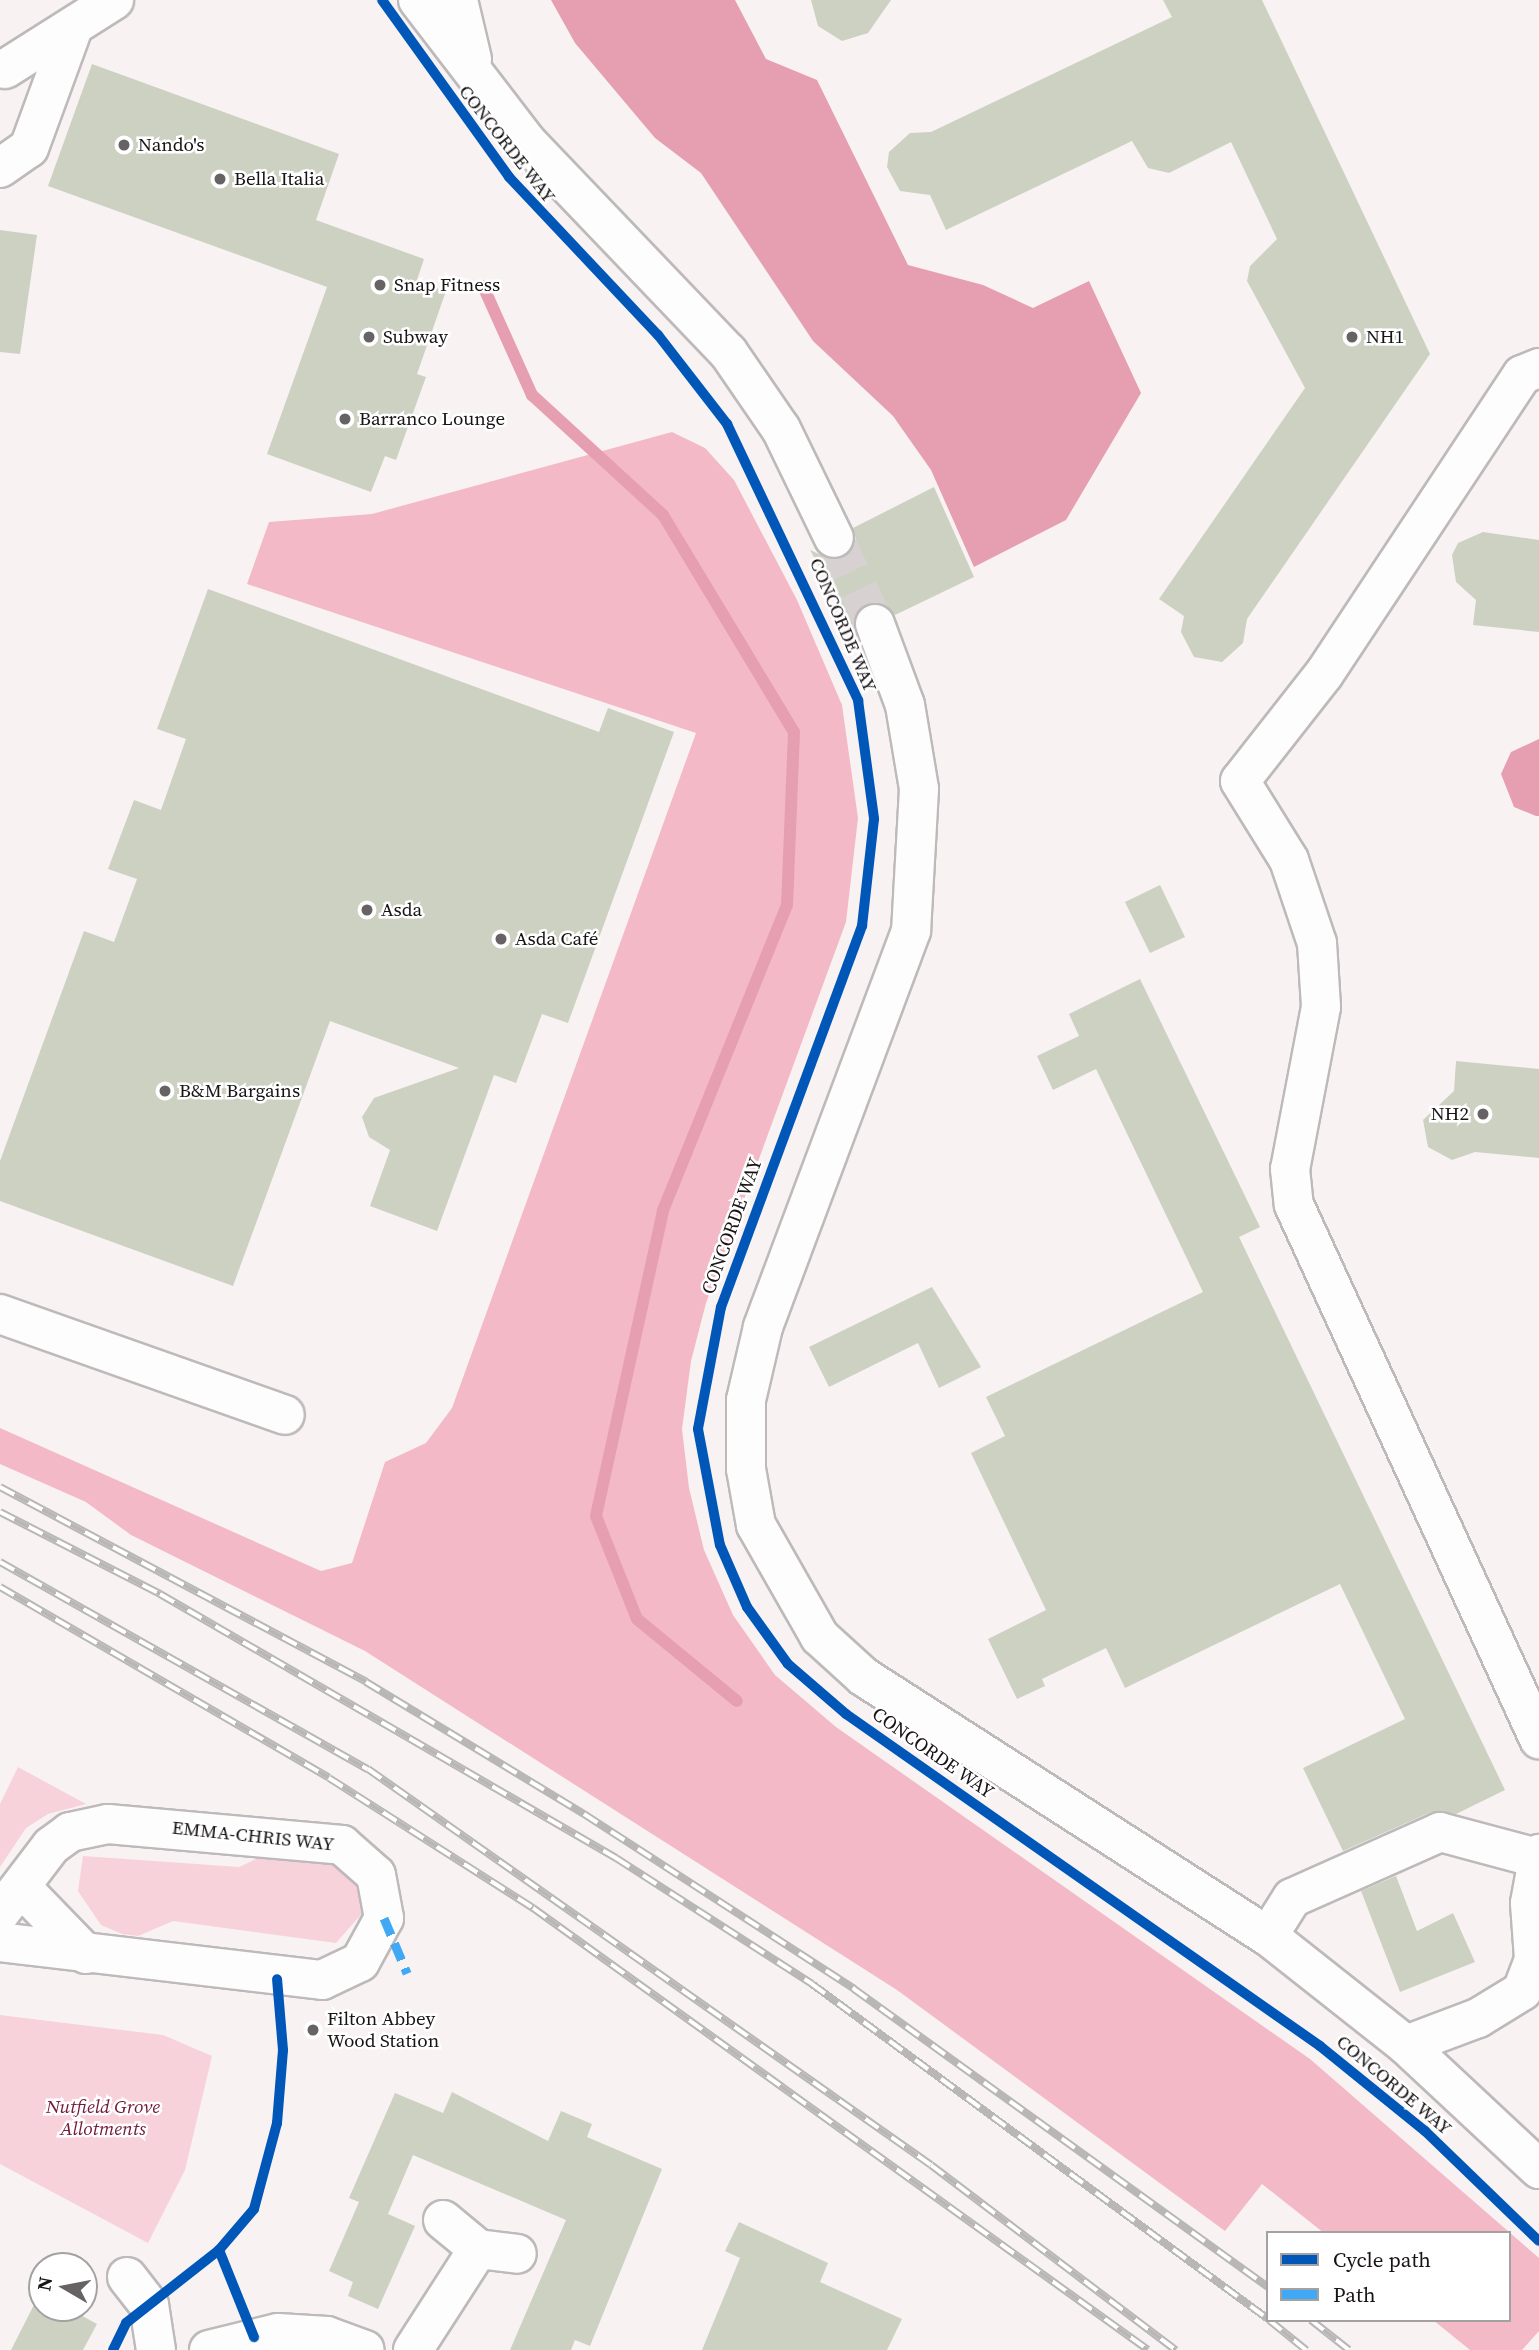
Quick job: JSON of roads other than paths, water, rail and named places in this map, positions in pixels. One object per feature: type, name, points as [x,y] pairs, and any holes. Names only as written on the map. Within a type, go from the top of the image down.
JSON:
[{"type":"street","points":[[2,69],[68,14],[114,0]]},
{"type":"street","points":[[418,0],[474,69],[527,142],[728,352],[781,429],[834,538]]},
{"type":"street","points":[[458,0],[474,69]]},
{"type":"street","points":[[0,168],[29,148],[68,14]]},
{"type":"street","points":[[1539,368],[1522,375],[1324,674],[1240,781],[1289,860],[1317,943],[1321,1007],[1290,1169],[1294,1205],[1539,1739]]},
{"type":"street","points":[[875,624],[905,705],[919,789],[911,931],[763,1327],[746,1400],[746,1469],[756,1525],[820,1637],[864,1677],[1268,1936],[1406,2045],[1539,2169]]},
{"type":"street","points":[[0,1314],[285,1415]]},
{"type":"street","name":"EMMA-CHRIS WAY","points":[[0,1942],[86,1954],[296,1980],[340,1977],[360,1962],[384,1918],[376,1875],[360,1858],[321,1839],[215,1819],[79,1829],[51,1846],[11,1901],[86,1954]]},
{"type":"street","points":[[1268,1936],[1292,1898],[1440,1832],[1538,1856],[1530,1903],[1534,1959],[1522,1991],[1478,2018],[1406,2045]]},
{"type":"street","points":[[443,2220],[478,2249],[517,2254]]},
{"type":"street","points":[[412,2350],[478,2249]]},
{"type":"street","points":[[127,2277],[149,2305],[156,2350]]},
{"type":"street","points":[[209,2350],[278,2333],[327,2336],[365,2350]]},
{"type":"waterway","points":[[483,286],[532,395],[663,515],[794,732],[787,905],[663,1211],[596,1516],[637,1619],[737,1701]]},
{"type":"tunnel","points":[[834,538],[875,624]]},
{"type":"railway","points":[[0,1487],[366,1682],[584,1814],[854,1989],[1266,2286]]},
{"type":"railway","points":[[0,1512],[160,1594],[616,1858],[812,1984],[1266,2318]]},
{"type":"railway","points":[[0,1562],[368,1769],[931,2165],[1176,2350]]},
{"type":"railway","points":[[0,1587],[329,1778],[533,1908],[1148,2350]]},
{"type":"railway","points":[[1271,2322],[1306,2350]]},
{"type":"railway","points":[[1314,2322],[1349,2350]]},
{"type":"place","name":"Nando's","points":[[124,145]]},
{"type":"place","name":"Bella Italia","points":[[220,179]]},
{"type":"place","name":"Snap Fitness","points":[[380,285]]},
{"type":"place","name":"Subway","points":[[369,337]]},
{"type":"place","name":"NH1","points":[[1352,337]]},
{"type":"place","name":"Barranco Lounge","points":[[345,419]]},
{"type":"place","name":"Asda","points":[[367,910]]},
{"type":"place","name":"Asda Café","points":[[501,939]]},
{"type":"place","name":"B&M Bargains","points":[[165,1091]]},
{"type":"place","name":"NH2","points":[[1483,1114]]},
{"type":"place","name":"Filton Abbey Wood Station","points":[[313,2030]]},
{"type":"park label","name":"Nutfield Grove Allotments","points":[[103,2118]]}]
